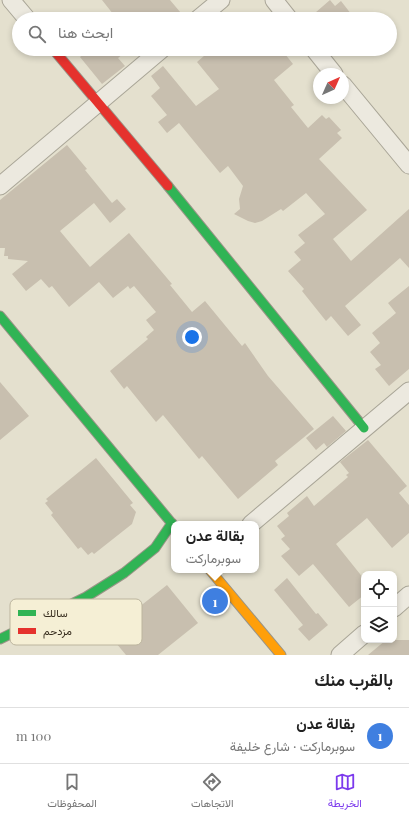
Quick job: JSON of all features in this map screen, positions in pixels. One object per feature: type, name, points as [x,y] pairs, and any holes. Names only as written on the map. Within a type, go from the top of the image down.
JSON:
[{"type":"street","points":[[11,0],[22,12]]},
{"type":"street","points":[[206,12],[221,0]]},
{"type":"street","points":[[274,0],[283,12]]},
{"type":"street","points":[[59,56],[99,102],[364,428]]},
{"type":"street","points":[[0,186],[154,56]]},
{"type":"street","points":[[320,56],[329,68]]},
{"type":"street","points":[[349,92],[409,166]]},
{"type":"street","points":[[0,316],[171,523]]},
{"type":"street","points":[[255,521],[409,390]]},
{"type":"street","points":[[84,599],[124,573],[155,548],[171,528]]},
{"type":"street","points":[[213,573],[281,655]]},
{"type":"street","points":[[395,607],[409,595]]},
{"type":"street","points":[[340,655],[361,637]]},
{"type":"building","points":[[102,0],[170,0],[180,12],[111,12]]},
{"type":"building","points":[[330,0],[335,6],[341,1],[350,12],[316,12]]},
{"type":"building","points":[[120,56],[118,58],[125,66],[102,84],[80,57]]},
{"type":"building","points":[[204,56],[287,56],[293,64],[274,80],[294,105],[291,107],[308,128],[322,115],[326,119],[329,117],[341,130],[337,133],[342,138],[319,159],[367,210],[333,239],[351,261],[409,209],[409,268],[400,258],[345,306],[361,325],[348,336],[331,316],[326,321],[302,291],[304,289],[288,271],[301,260],[294,252],[305,243],[298,235],[325,214],[306,193],[283,211],[281,209],[262,221],[255,223],[234,214],[240,209],[239,199],[243,186],[228,166],[220,173],[179,123],[167,133],[158,122],[167,115],[151,96],[160,88],[151,76],[163,66],[196,106],[219,89],[197,62]]},
{"type":"building","points":[[67,145],[112,203],[117,199],[126,209],[110,223],[94,203],[60,231],[90,267],[129,233],[172,284],[170,285],[192,312],[205,301],[242,346],[245,343],[268,376],[314,429],[275,461],[278,465],[238,499],[202,456],[199,459],[163,415],[156,422],[127,386],[124,389],[110,371],[148,339],[146,337],[154,330],[146,320],[156,312],[134,286],[130,289],[128,286],[113,298],[99,282],[69,307],[52,286],[49,288],[41,279],[26,291],[12,274],[28,261],[8,259],[8,256],[4,256],[5,248],[0,248],[0,200]]},
{"type":"building","points":[[409,286],[409,369],[389,386],[375,369],[381,365],[370,352],[380,343],[372,333],[396,313],[388,303]]},
{"type":"building","points":[[0,382],[29,416],[0,440]]},
{"type":"building","points":[[333,416],[346,431],[327,447],[324,443],[316,450],[306,438]]},
{"type":"building","points":[[368,440],[407,486],[399,493],[409,505],[409,533],[392,548],[367,518],[336,544],[361,575],[361,597],[349,607],[313,564],[299,576],[281,556],[290,549],[281,539],[285,536],[277,526],[289,516],[287,513],[307,496],[314,506],[348,477],[346,475],[349,473],[340,462]]},
{"type":"building","points":[[96,458],[133,503],[130,505],[136,512],[132,524],[94,554],[92,552],[88,555],[81,547],[78,549],[51,515],[53,513],[45,503],[48,501],[46,499]]},
{"type":"building","points":[[287,578],[316,614],[318,613],[328,625],[309,641],[298,629],[303,625],[274,590]]},
{"type":"building","points":[[167,585],[198,623],[158,655],[126,655],[118,645],[142,645],[142,605]]},
{"type":"building","points":[[397,640],[409,640],[409,655],[368,655],[382,643],[397,643]]},
{"type":"traffic: fast","points":[[168,186],[364,428]]},
{"type":"traffic: fast","points":[[0,316],[171,522]]},
{"type":"traffic: fast","points":[[82,599],[124,573],[155,548],[171,524]]},
{"type":"traffic: fast","points":[[0,639],[10,634]]},
{"type":"traffic: slow","points":[[213,573],[281,655]]},
{"type":"traffic: jam","points":[[59,56],[168,186]]},
{"type":"place","name":"بقالة عدن","points":[[215,601]]}]
